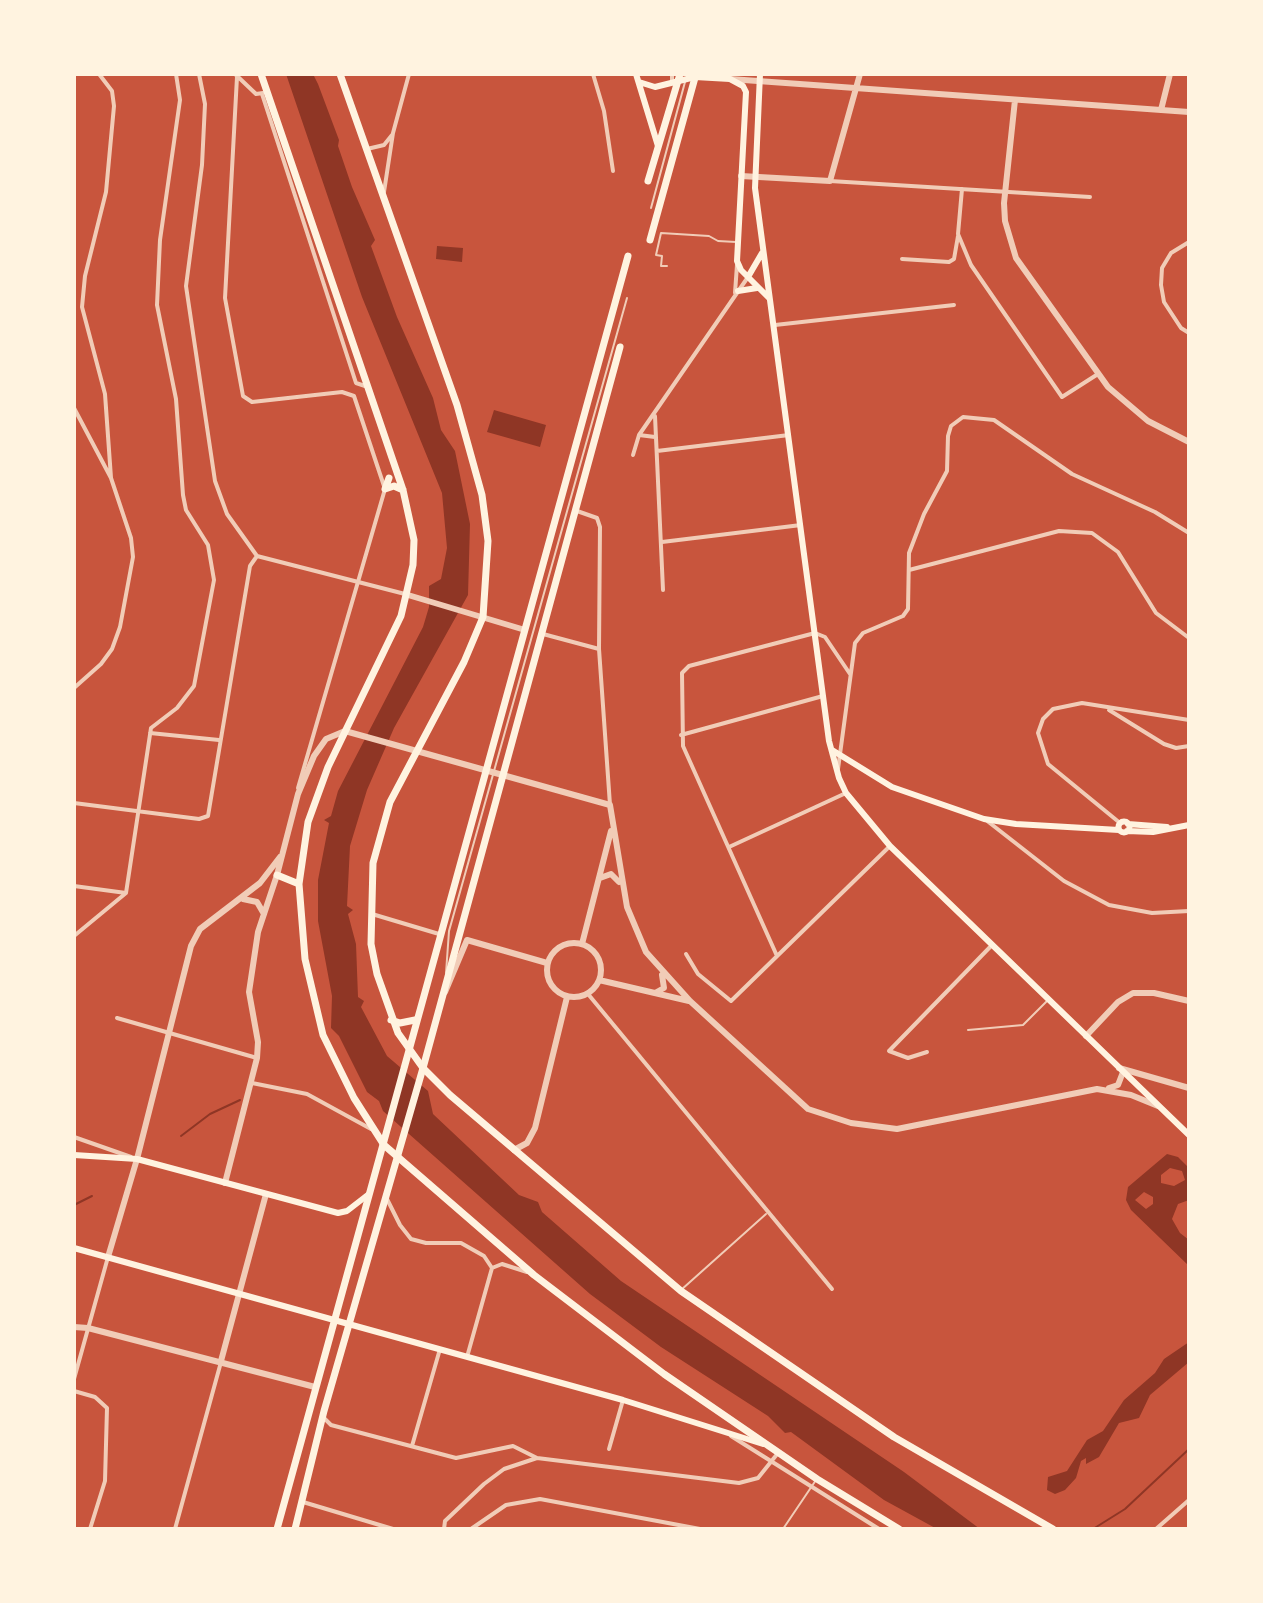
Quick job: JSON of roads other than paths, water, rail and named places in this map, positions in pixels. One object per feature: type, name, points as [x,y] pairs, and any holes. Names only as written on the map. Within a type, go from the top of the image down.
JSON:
[{"type":"main road","points":[[261,74],[264,91],[403,490],[414,540],[408,595],[345,731],[308,822],[299,884],[305,959],[323,1035],[371,1129],[384,1145],[534,1275],[621,1343],[765,1444],[775,1456],[814,1483],[899,1529]]},
{"type":"main road","points":[[340,74],[457,405],[477,473],[488,541],[479,616],[464,662],[412,750],[379,834],[373,863],[369,913],[377,974],[391,1020],[423,1068],[514,1150],[681,1291],[894,1437],[1053,1529]]},
{"type":"main road","points":[[637,78],[655,87],[683,77],[730,79],[740,74]]},
{"type":"main road","points":[[648,181],[683,77]]},
{"type":"main road","points":[[650,240],[683,77]]},
{"type":"main road","points":[[759,77],[754,176],[830,749],[837,772],[846,793],[890,846],[1189,1135]]},
{"type":"main road","points":[[637,78],[658,146]]},
{"type":"main road","points":[[730,79],[746,92],[737,261],[772,301]]},
{"type":"main road","points":[[748,277],[763,251]]},
{"type":"main road","points":[[295,1529],[324,1414],[420,1081],[525,630],[628,256]]},
{"type":"main road","points":[[736,293],[747,287],[762,290]]},
{"type":"main road","points":[[277,1529],[373,1190],[439,934],[543,634],[620,347]]},
{"type":"main road","points":[[396,470],[386,476],[385,489],[394,486],[403,490]]},
{"type":"main road","points":[[830,749],[892,787],[984,819],[1044,827],[1171,828],[1189,825]]},
{"type":"main road","points":[[277,875],[299,884]]},
{"type":"main road","points":[[391,1020],[400,1023],[415,1020]]},
{"type":"main road","points":[[74,1155],[137,1159],[338,1213],[352,1208],[373,1190]]},
{"type":"main road","points":[[74,1248],[623,1400],[765,1444]]},
{"type":"main road","points":[[315,1387],[324,1414]]},
{"type":"main road","points":[[281,1512],[297,1518]]},
{"type":"street","points":[[74,936],[126,893],[150,733],[153,724],[177,708],[194,686],[214,580],[208,545],[186,510],[176,399],[157,305],[160,240],[175,154],[180,100],[176,74]]},
{"type":"street","points":[[199,74],[205,104],[202,156],[186,286],[215,481],[227,514],[257,556],[359,580],[525,630]]},
{"type":"street","points":[[383,199],[393,133],[409,74]]},
{"type":"street","points":[[558,74],[568,74]]},
{"type":"street","points":[[593,74],[604,111],[613,171]]},
{"type":"street","points":[[830,181],[860,74]]},
{"type":"street","points":[[1161,110],[1170,74]]},
{"type":"street","points":[[100,75],[112,91],[114,106],[106,192],[85,276],[82,307],[105,394],[111,478]]},
{"type":"street","points":[[236,76],[256,94],[264,91]]},
{"type":"street","points":[[236,76],[225,298],[246,399],[349,393],[358,401],[386,476]]},
{"type":"street","points":[[730,79],[759,77],[856,88],[1189,112]]},
{"type":"street","points":[[1015,100],[1004,192],[1005,221],[1016,258],[1108,387],[1148,421],[1189,442]]},
{"type":"street","points":[[365,149],[384,145],[393,133]]},
{"type":"street","points":[[741,176],[1090,197]]},
{"type":"street","points":[[902,259],[949,262],[954,259],[962,189]]},
{"type":"street","points":[[958,234],[987,291],[1009,316],[1062,397],[1098,374]]},
{"type":"street","points":[[1189,242],[1171,253],[1162,268],[1164,302],[1181,328],[1189,333]]},
{"type":"street","points":[[736,293],[737,261]]},
{"type":"street","points":[[633,455],[639,435],[748,277]]},
{"type":"street","points":[[775,325],[954,305]]},
{"type":"street","points":[[74,408],[111,478],[131,538],[131,575],[112,649],[101,664],[74,688]]},
{"type":"street","points":[[655,414],[663,590]]},
{"type":"street","points":[[837,772],[855,643],[863,633],[903,616],[908,609],[908,570],[914,536],[947,471],[951,426],[963,417],[994,420],[1072,474],[1155,512],[1189,533]]},
{"type":"street","points":[[639,435],[655,437]]},
{"type":"street","points":[[657,451],[789,435]]},
{"type":"street","points":[[298,794],[299,777],[319,720],[385,489]]},
{"type":"street","points":[[577,511],[597,518],[600,527],[599,649],[611,827],[622,887],[639,937],[659,969],[795,1101],[822,1115],[851,1123],[897,1129],[1103,1090],[1118,1085],[1121,1070],[1189,1088]]},
{"type":"street","points":[[662,542],[801,525]]},
{"type":"street","points":[[908,570],[1059,531],[1092,533],[1118,552],[1156,613],[1189,638]]},
{"type":"street","points":[[74,803],[199,819],[208,816],[250,566],[257,556]]},
{"type":"street","points":[[777,956],[688,758],[681,735],[681,678],[685,669],[815,633],[825,637],[851,676]]},
{"type":"street","points":[[543,634],[599,649]]},
{"type":"street","points":[[681,735],[823,696]]},
{"type":"street","points":[[1123,826],[1048,764],[1038,733],[1043,719],[1061,706],[1082,703],[1189,720]]},
{"type":"street","points":[[1107,709],[1164,744],[1176,748],[1189,746]]},
{"type":"street","points":[[225,1183],[257,1058],[258,1042],[249,992],[254,950],[298,794],[320,744],[345,731],[610,805]]},
{"type":"street","points":[[150,733],[220,740]]},
{"type":"street","points":[[729,847],[846,793]]},
{"type":"street","points":[[984,819],[1064,881],[1109,905],[1152,913],[1189,911]]},
{"type":"street","points":[[582,944],[611,827]]},
{"type":"street","points":[[686,954],[698,974],[727,1001],[890,846]]},
{"type":"street","points":[[74,1379],[137,1159],[191,946],[200,929],[260,883],[282,854]]},
{"type":"street","points":[[600,878],[605,874],[613,875],[622,887]]},
{"type":"street","points":[[260,883],[264,889],[272,890]]},
{"type":"street","points":[[74,886],[126,893]]},
{"type":"street","points":[[241,899],[254,901],[264,914]]},
{"type":"street","points":[[369,913],[439,934]]},
{"type":"street","points":[[440,998],[449,986],[467,940],[547,963]]},
{"type":"street","points":[[569,943],[582,944],[597,956],[599,980],[588,994],[567,997],[550,984],[547,963],[558,948],[569,943]]},
{"type":"street","points":[[927,1052],[908,1058],[889,1051],[992,945]]},
{"type":"street","points":[[655,993],[665,986],[659,969]]},
{"type":"street","points":[[599,980],[690,1001]]},
{"type":"street","points":[[1086,1036],[1118,1002],[1133,993],[1154,993],[1189,1001]]},
{"type":"street","points":[[588,994],[832,1289]]},
{"type":"street","points":[[514,1150],[527,1143],[535,1128],[567,997]]},
{"type":"street","points":[[117,1018],[257,1058]]},
{"type":"street","points":[[1138,1085],[1142,1076]]},
{"type":"street","points":[[252,1083],[307,1094],[371,1129]]},
{"type":"street","points":[[1103,1090],[1131,1095],[1161,1108]]},
{"type":"street","points":[[74,1137],[137,1159]]},
{"type":"street","points":[[175,1529],[266,1194]]},
{"type":"street","points":[[386,1197],[411,1239],[426,1243],[461,1243],[484,1256],[492,1268],[467,1357]]},
{"type":"street","points":[[492,1268],[509,1265],[534,1275]]},
{"type":"street","points":[[74,1327],[221,1361],[315,1387]]},
{"type":"street","points":[[412,1446],[440,1349]]},
{"type":"street","points":[[74,1391],[95,1397],[107,1408],[105,1481],[90,1529]]},
{"type":"street","points":[[609,1449],[623,1400]]},
{"type":"street","points":[[324,1414],[331,1425],[468,1458],[513,1446],[537,1458],[729,1482],[751,1481],[775,1456],[715,1427]]},
{"type":"street","points":[[436,1529],[504,1469],[537,1458]]},
{"type":"street","points":[[814,1483],[879,1529]]},
{"type":"street","points":[[471,1529],[506,1505],[540,1499],[700,1529]]},
{"type":"street","points":[[1156,1529],[1189,1500]]},
{"type":"street","points":[[302,1502],[393,1529]]},
{"type":"street","points":[[444,1529],[445,1521]]},
{"type":"lane","points":[[651,208],[683,77]]},
{"type":"lane","points":[[667,266],[661,266],[662,256],[656,255],[661,233],[709,236],[718,241],[738,242]]},
{"type":"lane","points":[[445,979],[449,931],[627,298]]},
{"type":"lane","points":[[433,957],[449,931]]},
{"type":"lane","points":[[968,1030],[1023,1025],[1049,999]]},
{"type":"lane","points":[[681,1291],[767,1213]]},
{"type":"lane","points":[[783,1529],[814,1483]]},
{"type":"waterway","points":[[181,1136],[210,1114],[240,1100]]},
{"type":"waterway","points":[[74,1205],[92,1196]]},
{"type":"waterway","points":[[1093,1529],[1125,1509],[1189,1449]]}]
